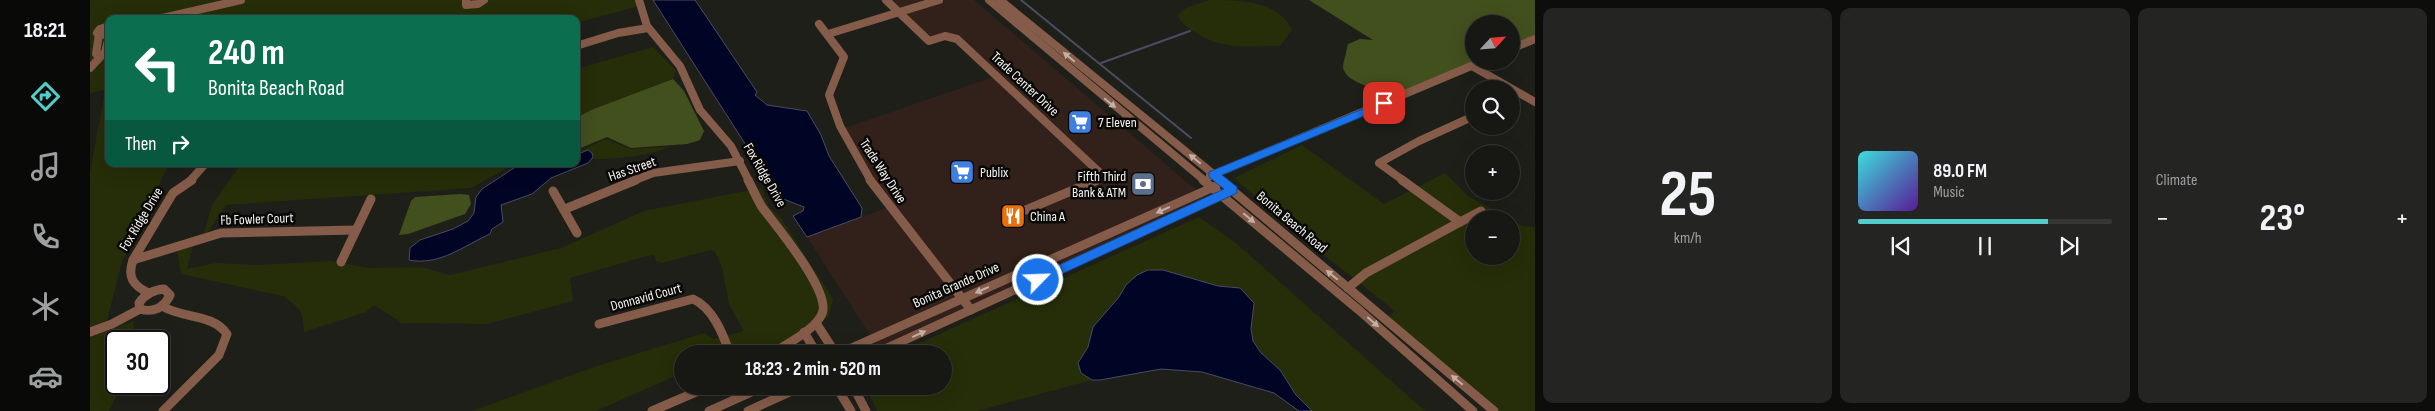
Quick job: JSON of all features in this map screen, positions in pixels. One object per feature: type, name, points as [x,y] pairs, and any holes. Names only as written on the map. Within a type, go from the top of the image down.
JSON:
[{"type":"street","points":[[175,15],[241,0]]},
{"type":"street","points":[[466,0],[466,4],[470,5],[484,0]]},
{"type":"street","name":"Fox Ridge Drive","points":[[639,0],[648,28],[680,66],[700,110],[724,136],[740,161],[762,205],[785,235],[823,296],[823,312],[816,323]]},
{"type":"street","name":"Trade Center Drive","points":[[886,0],[928,41],[945,36],[957,40],[1099,172],[1097,180],[1026,210]]},
{"type":"street","name":"Trade Way Drive","points":[[896,10],[922,0]]},
{"type":"street","name":"Trade Way Drive","points":[[939,0],[824,29],[844,57],[843,68],[829,87],[829,94],[849,145],[889,206],[971,310]]},
{"type":"street","name":"Bonita Beach Road","points":[[988,0],[1360,311],[1473,411]]},
{"type":"street","name":"Bonita Beach Road","points":[[1000,0],[1233,190],[1494,411]]},
{"type":"street","points":[[580,45],[618,33],[648,28]]},
{"type":"street","points":[[95,34],[96,54],[99,57]]},
{"type":"street","points":[[1520,45],[1535,39]]},
{"type":"street","points":[[90,68],[105,52]]},
{"type":"street","points":[[1203,179],[1465,69]]},
{"type":"street","points":[[1479,70],[1535,102]]},
{"type":"street","points":[[1460,222],[1379,163],[1419,141],[1465,120]]},
{"type":"street","name":"Has Street","points":[[565,210],[653,174],[740,161]]},
{"type":"street","name":"Fox Ridge Drive","points":[[149,293],[141,290],[130,277],[128,271],[173,193],[194,178],[202,167]]},
{"type":"street","name":"Bonita Grande Drive","points":[[857,345],[1224,183]]},
{"type":"street","name":"Bonita Grande Drive","points":[[894,345],[1233,190]]},
{"type":"street","points":[[553,192],[577,233]]},
{"type":"street","points":[[341,262],[372,199]]},
{"type":"street","points":[[1348,288],[1366,273],[1465,219]]},
{"type":"street","name":"Fb Fowler Court","points":[[133,260],[221,233],[356,230]]},
{"type":"street","points":[[90,332],[117,322],[140,309],[152,310],[162,306],[169,299],[169,292],[164,289],[149,293],[141,300],[140,309]]},
{"type":"street","name":"Donnavid Court","points":[[599,324],[693,299],[699,300],[706,308],[727,345]]},
{"type":"street","points":[[162,306],[173,312],[213,321],[224,328],[227,334],[224,348],[219,356],[182,389],[163,411]]},
{"type":"street","points":[[785,345],[816,323],[831,345]]},
{"type":"street","points":[[804,332],[812,345]]},
{"type":"street","points":[[652,411],[689,395]]},
{"type":"street","points":[[709,411],[745,395]]},
{"type":"street","points":[[748,411],[783,395]]},
{"type":"street","points":[[841,395],[851,411]]},
{"type":"street","points":[[857,395],[864,411]]},
{"type":"shaded area","points":[[888,0],[974,0],[1209,201],[888,345],[876,345],[807,237],[889,207],[842,129],[996,76],[952,38],[928,38]]},
{"type":"green space","points":[[90,0],[643,0],[646,4],[580,22],[580,15],[105,15],[105,90],[90,93]]},
{"type":"green space","points":[[1210,0],[1234,0],[1268,7],[1286,20],[1292,30],[1280,46],[1246,47],[1214,42],[1186,26],[1178,15],[1186,8]]},
{"type":"green space","points":[[1309,0],[1535,0],[1535,36],[1520,43],[1520,15],[1465,15],[1465,65],[1394,95],[1357,82],[1345,73],[1343,67],[1348,44],[1360,39],[1373,40]]},
{"type":"green space","points":[[653,47],[676,71],[673,79],[580,116],[580,68]]},
{"type":"green space","points":[[673,79],[684,91],[704,131],[700,140],[687,144],[631,148],[607,137],[580,148],[580,116]]},
{"type":"green space","points":[[105,90],[105,167],[168,167],[122,262],[104,332],[105,395],[117,395],[109,411],[90,411],[90,173]]},
{"type":"green space","points":[[606,139],[630,149],[669,147],[641,155],[612,159],[592,159],[593,157],[580,151]]},
{"type":"green space","points":[[1302,145],[1384,204],[1445,173],[1465,193],[1465,200],[1475,200],[1494,210],[1465,210],[1465,265],[1520,265],[1520,225],[1535,227],[1535,411],[1499,411],[1388,318],[1395,311],[1310,244],[1234,178]]},
{"type":"green space","points":[[239,167],[509,167],[471,188],[226,205],[201,242],[193,245],[187,269],[216,263],[258,265],[331,261],[368,268],[421,267],[450,275],[561,248],[644,211],[761,188],[769,207],[781,218],[833,299],[829,316],[793,345],[674,345],[674,377],[596,411],[472,411],[594,367],[704,333],[714,339],[744,331],[729,304],[722,267],[715,252],[710,250],[662,263],[656,261],[654,254],[570,278],[573,301],[487,324],[402,323],[374,305],[366,312],[304,332],[300,310],[283,296],[181,274],[176,243],[204,233],[212,205]]},
{"type":"green space","points":[[469,195],[471,204],[465,214],[408,234],[399,235],[411,201],[415,197]]},
{"type":"green space","points":[[1199,217],[1236,243],[1425,411],[1312,411],[1296,395],[1280,370],[1261,353],[1253,341],[1251,329],[1253,313],[1231,286],[1218,286],[1163,270],[1148,270],[1137,275],[1126,285],[1119,297],[1093,327],[1088,347],[1078,363],[1086,377],[1092,380],[977,411],[877,411],[869,395],[952,395],[952,345],[915,345]]},
{"type":"green space","points":[[133,321],[134,330],[109,330]]},
{"type":"water","points":[[653,0],[695,0],[757,92],[755,95],[767,105],[807,111],[821,135],[829,156],[862,208],[861,217],[807,237],[793,216],[803,211],[804,207],[781,198],[770,178],[767,178]]},
{"type":"water","points":[[588,150],[592,153],[593,157],[588,163],[580,166],[580,153]]},
{"type":"water","points":[[515,167],[578,167],[551,178],[532,194],[501,205],[503,222],[492,229],[490,234],[441,258],[420,261],[409,260],[410,248],[420,240],[453,229],[468,221],[474,213],[476,197],[482,189]]},
{"type":"water","points":[[1148,270],[1163,270],[1218,286],[1240,288],[1254,303],[1251,329],[1253,341],[1261,353],[1280,370],[1296,395],[1312,411],[1299,411],[1274,393],[1202,372],[1161,369],[1100,380],[1092,380],[1081,373],[1078,363],[1088,347],[1093,327],[1119,297],[1126,285],[1137,275]]},
{"type":"waterway","points":[[1021,0],[1191,138]]},
{"type":"waterway","points":[[1101,63],[1190,31]]},
{"type":"place","name":"7 Eleven","points":[[1080,122]]},
{"type":"place","name":"Publix","points":[[962,172]]},
{"type":"place","name":"Fifth Third Bank & ATM","points":[[1143,184]]},
{"type":"place","name":"China A","points":[[1013,216]]},
{"type":"route","points":[[1038,280],[1233,190],[1213,174],[1384,103]]}]
